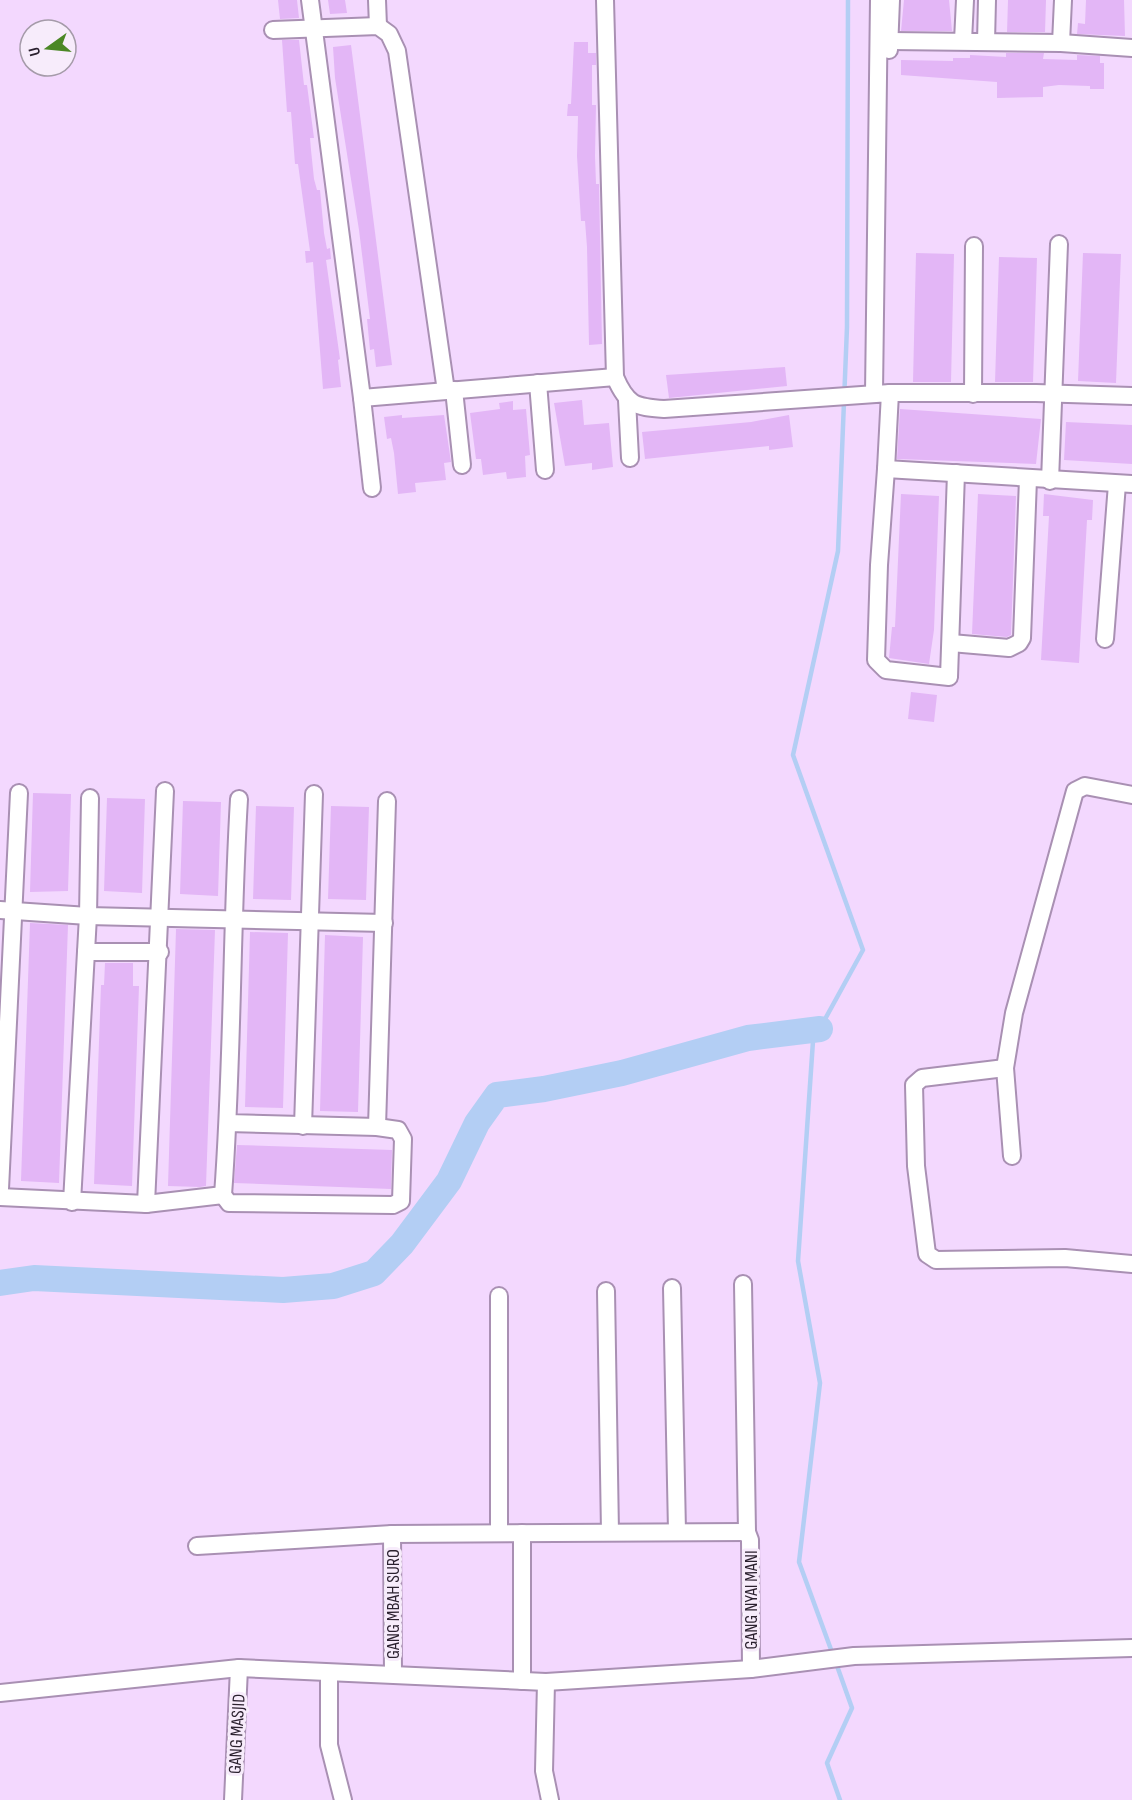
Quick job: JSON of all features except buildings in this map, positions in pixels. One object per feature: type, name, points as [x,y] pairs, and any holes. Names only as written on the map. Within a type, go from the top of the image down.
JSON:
[{"type":"street","points":[[310,0],[372,488]]},
{"type":"street","points":[[377,0],[378,26]]},
{"type":"street","points":[[605,0],[615,377],[627,400],[630,458]]},
{"type":"street","points":[[879,0],[875,393],[886,469],[879,565],[876,660],[886,670],[949,677],[956,473]]},
{"type":"street","points":[[884,100],[890,41],[891,0]]},
{"type":"street","points":[[963,41],[965,0]]},
{"type":"street","points":[[986,42],[987,0]]},
{"type":"street","points":[[1061,43],[1063,0]]},
{"type":"street","points":[[273,30],[378,26],[389,34],[399,62],[462,465]]},
{"type":"street","points":[[890,41],[1061,43],[1132,48]]},
{"type":"street","points":[[1050,481],[1059,244]]},
{"type":"street","points":[[973,394],[974,246]]},
{"type":"street","points":[[362,398],[615,377]]},
{"type":"street","points":[[538,383],[545,470]]},
{"type":"street","points":[[627,400],[641,408],[664,409],[875,393],[1055,393],[1132,396]]},
{"type":"street","points":[[886,469],[1124,484],[1105,639]]},
{"type":"street","points":[[951,644],[1009,648],[1017,646],[1022,638],[1028,479]]},
{"type":"street","points":[[1012,1156],[1005,1068],[1014,1013],[1075,791],[1085,786],[1132,795]]},
{"type":"street","points":[[146,1204],[160,952],[165,791]]},
{"type":"street","points":[[0,1189],[6,910],[19,793]]},
{"type":"street","points":[[303,1126],[314,794]]},
{"type":"street","points":[[72,1202],[88,916],[90,798]]},
{"type":"street","points":[[228,1123],[377,1127],[398,1130],[403,1139],[401,1198],[398,1204],[229,1203],[223,1195],[228,1123],[232,920],[239,799]]},
{"type":"street","points":[[377,1127],[387,801]]},
{"type":"street","points":[[6,910],[88,916],[384,923]]},
{"type":"street","points":[[86,952],[160,952]]},
{"type":"street","points":[[1005,1068],[922,1078],[914,1085],[916,1166],[927,1254],[936,1260],[1065,1258],[1132,1264]]},
{"type":"street","points":[[0,1197],[146,1204],[223,1195]]},
{"type":"street","name":"GANG NYAI MANI","points":[[742,1284],[747,1532],[750,1540],[751,1670]]},
{"type":"street","points":[[672,1288],[677,1531]]},
{"type":"street","points":[[606,1291],[610,1532]]},
{"type":"street","points":[[499,1296],[499,1533]]},
{"type":"street","points":[[197,1546],[392,1534],[747,1532]]},
{"type":"street","points":[[522,1533],[522,1681]]},
{"type":"street","name":"GANG MBAH SURO","points":[[392,1534],[393,1674]]},
{"type":"street","points":[[0,1693],[239,1668],[546,1682],[751,1670],[816,1659],[854,1656],[1132,1648]]},
{"type":"street","name":"GANG MASJID","points":[[233,1800],[239,1668]]},
{"type":"street","points":[[329,1673],[330,1745],[343,1800]]},
{"type":"street","points":[[546,1682],[544,1771],[550,1800]]},
{"type":"waterway","points":[[833,1655],[799,1562],[820,1383],[798,1261],[813,1041],[863,950],[793,755],[838,551],[847,327],[848,0]]},
{"type":"waterway","points":[[0,1283],[34,1278],[283,1290],[333,1286],[374,1273],[402,1244],[449,1181],[477,1123],[497,1095],[544,1089],[622,1073],[748,1038],[820,1029]]},
{"type":"waterway","points":[[836,1663],[852,1708],[827,1763],[840,1800]]}]
